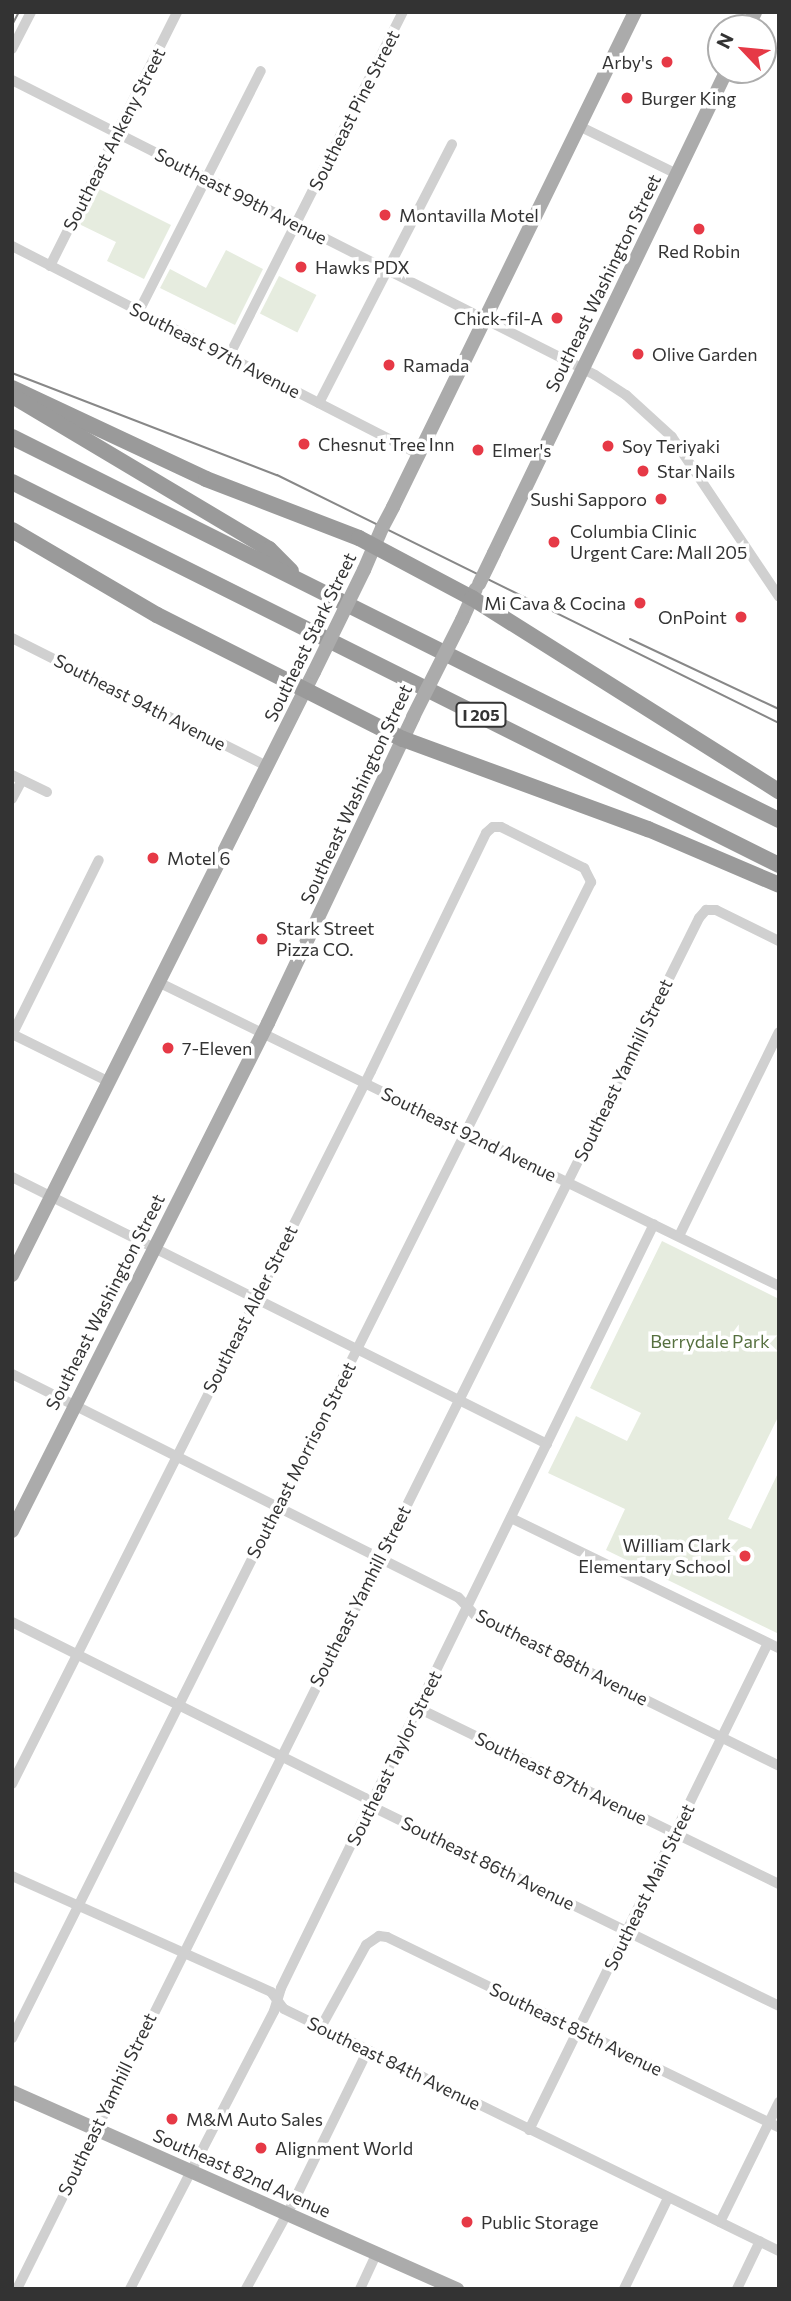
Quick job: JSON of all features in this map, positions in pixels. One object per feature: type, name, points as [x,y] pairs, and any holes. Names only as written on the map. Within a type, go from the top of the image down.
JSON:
[{"type":"highway","points":[[12,388],[206,479],[359,538],[374,548],[475,591],[779,791]]},
{"type":"highway","points":[[12,396],[269,549],[302,581]]},
{"type":"highway","name":"I 205","points":[[12,437],[779,820]]},
{"type":"highway","name":"I 205","points":[[12,482],[779,865]]},
{"type":"highway","points":[[12,490],[37,495]]},
{"type":"highway","points":[[12,530],[94,580],[305,691],[403,739],[648,829],[779,885]]},
{"type":"main road","name":"Southeast Stark Street","points":[[14,1266],[52,1197],[305,691],[635,12]]},
{"type":"main road","name":"Southeast Washington Street","points":[[12,1531],[263,1033],[720,84]]},
{"type":"main road","name":"Southeast 82nd Avenue","points":[[12,2092],[457,2289]]},
{"type":"street","points":[[12,49],[31,12]]},
{"type":"street","name":"Southeast Ankeny Street","points":[[50,265],[177,12]]},
{"type":"street","name":"Southeast Pine Street","points":[[229,358],[403,12]]},
{"type":"street","points":[[139,311],[261,71]]},
{"type":"street","name":"Southeast 99th Avenue","points":[[12,80],[583,369],[626,395],[672,437],[779,597]]},
{"type":"street","points":[[579,126],[677,174]]},
{"type":"street","points":[[319,404],[452,144]]},
{"type":"street","name":"Southeast 97th Avenue","points":[[12,246],[419,454]]},
{"type":"street","name":"Southeast 94th Avenue","points":[[12,638],[267,766]]},
{"type":"street","points":[[12,799],[17,777],[47,792]]},
{"type":"street","name":"Southeast Alder Street","points":[[12,1784],[486,833],[493,827],[500,827],[582,867],[591,882]]},
{"type":"street","points":[[99,860],[12,1034],[109,1082]]},
{"type":"street","name":"Southeast Morrison Street","points":[[12,2038],[591,882]]},
{"type":"street","name":"Southeast Yamhill Street","points":[[17,2289],[699,918],[710,909],[779,941]]},
{"type":"street","name":"Southeast 92nd Avenue","points":[[159,982],[779,1286]]},
{"type":"street","points":[[679,1237],[779,1032]]},
{"type":"street","points":[[12,1177],[547,1444]]},
{"type":"street","name":"Southeast Taylor Street","points":[[130,2289],[277,2000],[654,1224]]},
{"type":"street","name":"Southeast 88th Avenue","points":[[12,1374],[458,1597],[476,1616],[779,1766]]},
{"type":"street","points":[[511,1518],[774,1645]]},
{"type":"street","name":"Southeast 86th Avenue","points":[[12,1622],[281,1755],[626,1932],[779,2006]]},
{"type":"street","name":"Southeast Main Street","points":[[529,2130],[722,1738],[774,1645]]},
{"type":"street","name":"Southeast 87th Avenue","points":[[418,1708],[779,1884]]},
{"type":"street","name":"Southeast 84th Avenue","points":[[12,1876],[271,1992],[285,2009],[779,2251]]},
{"type":"street","name":"Southeast 85th Avenue","points":[[321,2027],[358,1955],[373,1939],[387,1937],[774,2125]]},
{"type":"street","points":[[246,2289],[368,2050]]},
{"type":"street","points":[[720,2222],[774,2125],[779,2102]]},
{"type":"street","points":[[624,2289],[668,2198]]},
{"type":"street","points":[[737,2289],[760,2241]]},
{"type":"street","points":[[360,2289],[377,2253]]},
{"type":"green space","points":[[97,188],[171,225],[144,279],[107,261],[116,242],[79,224]]},
{"type":"green space","points":[[226,250],[263,269],[235,325],[160,288],[170,269],[206,288]]},
{"type":"green space","points":[[279,276],[316,295],[297,332],[260,313]]},
{"type":"green space","name":"Berrydale Park","points":[[662,1241],[779,1299],[779,1415],[728,1519],[751,1529],[779,1471],[779,1634],[606,1550],[625,1509],[548,1473],[576,1416],[627,1441],[641,1413],[590,1388]]},
{"type":"tram line","points":[[12,25],[19,12]]},
{"type":"tram line","points":[[12,373],[277,475],[779,723]]},
{"type":"tram line","points":[[630,639],[779,709]]},
{"type":"place","name":"Arby's","points":[[667,62]]},
{"type":"place","name":"Burger King","points":[[627,98]]},
{"type":"place","name":"Montavilla Motel","points":[[385,215]]},
{"type":"place","name":"Red Robin","points":[[699,229]]},
{"type":"place","name":"Hawks PDX","points":[[301,267]]},
{"type":"place","name":"Chick-fil-A","points":[[557,318]]},
{"type":"place","name":"Olive Garden","points":[[638,354]]},
{"type":"place","name":"Ramada","points":[[389,365]]},
{"type":"place","name":"Chesnut Tree Inn","points":[[304,444]]},
{"type":"place","name":"Soy Teriyaki","points":[[608,446]]},
{"type":"place","name":"Elmer's","points":[[478,450]]},
{"type":"place","name":"Star Nails","points":[[643,471]]},
{"type":"place","name":"Sushi Sapporo","points":[[661,499]]},
{"type":"place","name":"Columbia Clinic Urgent Care: Mall 205","points":[[554,542]]},
{"type":"place","name":"Mi Cava & Cocina","points":[[640,603]]},
{"type":"place","name":"OnPoint","points":[[741,617]]},
{"type":"place","name":"Motel 6","points":[[153,858]]},
{"type":"place","name":"Stark Street Pizza CO.","points":[[262,939]]},
{"type":"place","name":"7-Eleven","points":[[168,1048]]},
{"type":"place","name":"William Clark Elementary School","points":[[745,1556]]},
{"type":"place","name":"M&M Auto Sales","points":[[172,2119]]},
{"type":"place","name":"Alignment World","points":[[261,2148]]},
{"type":"place","name":"Public Storage","points":[[467,2222]]}]
